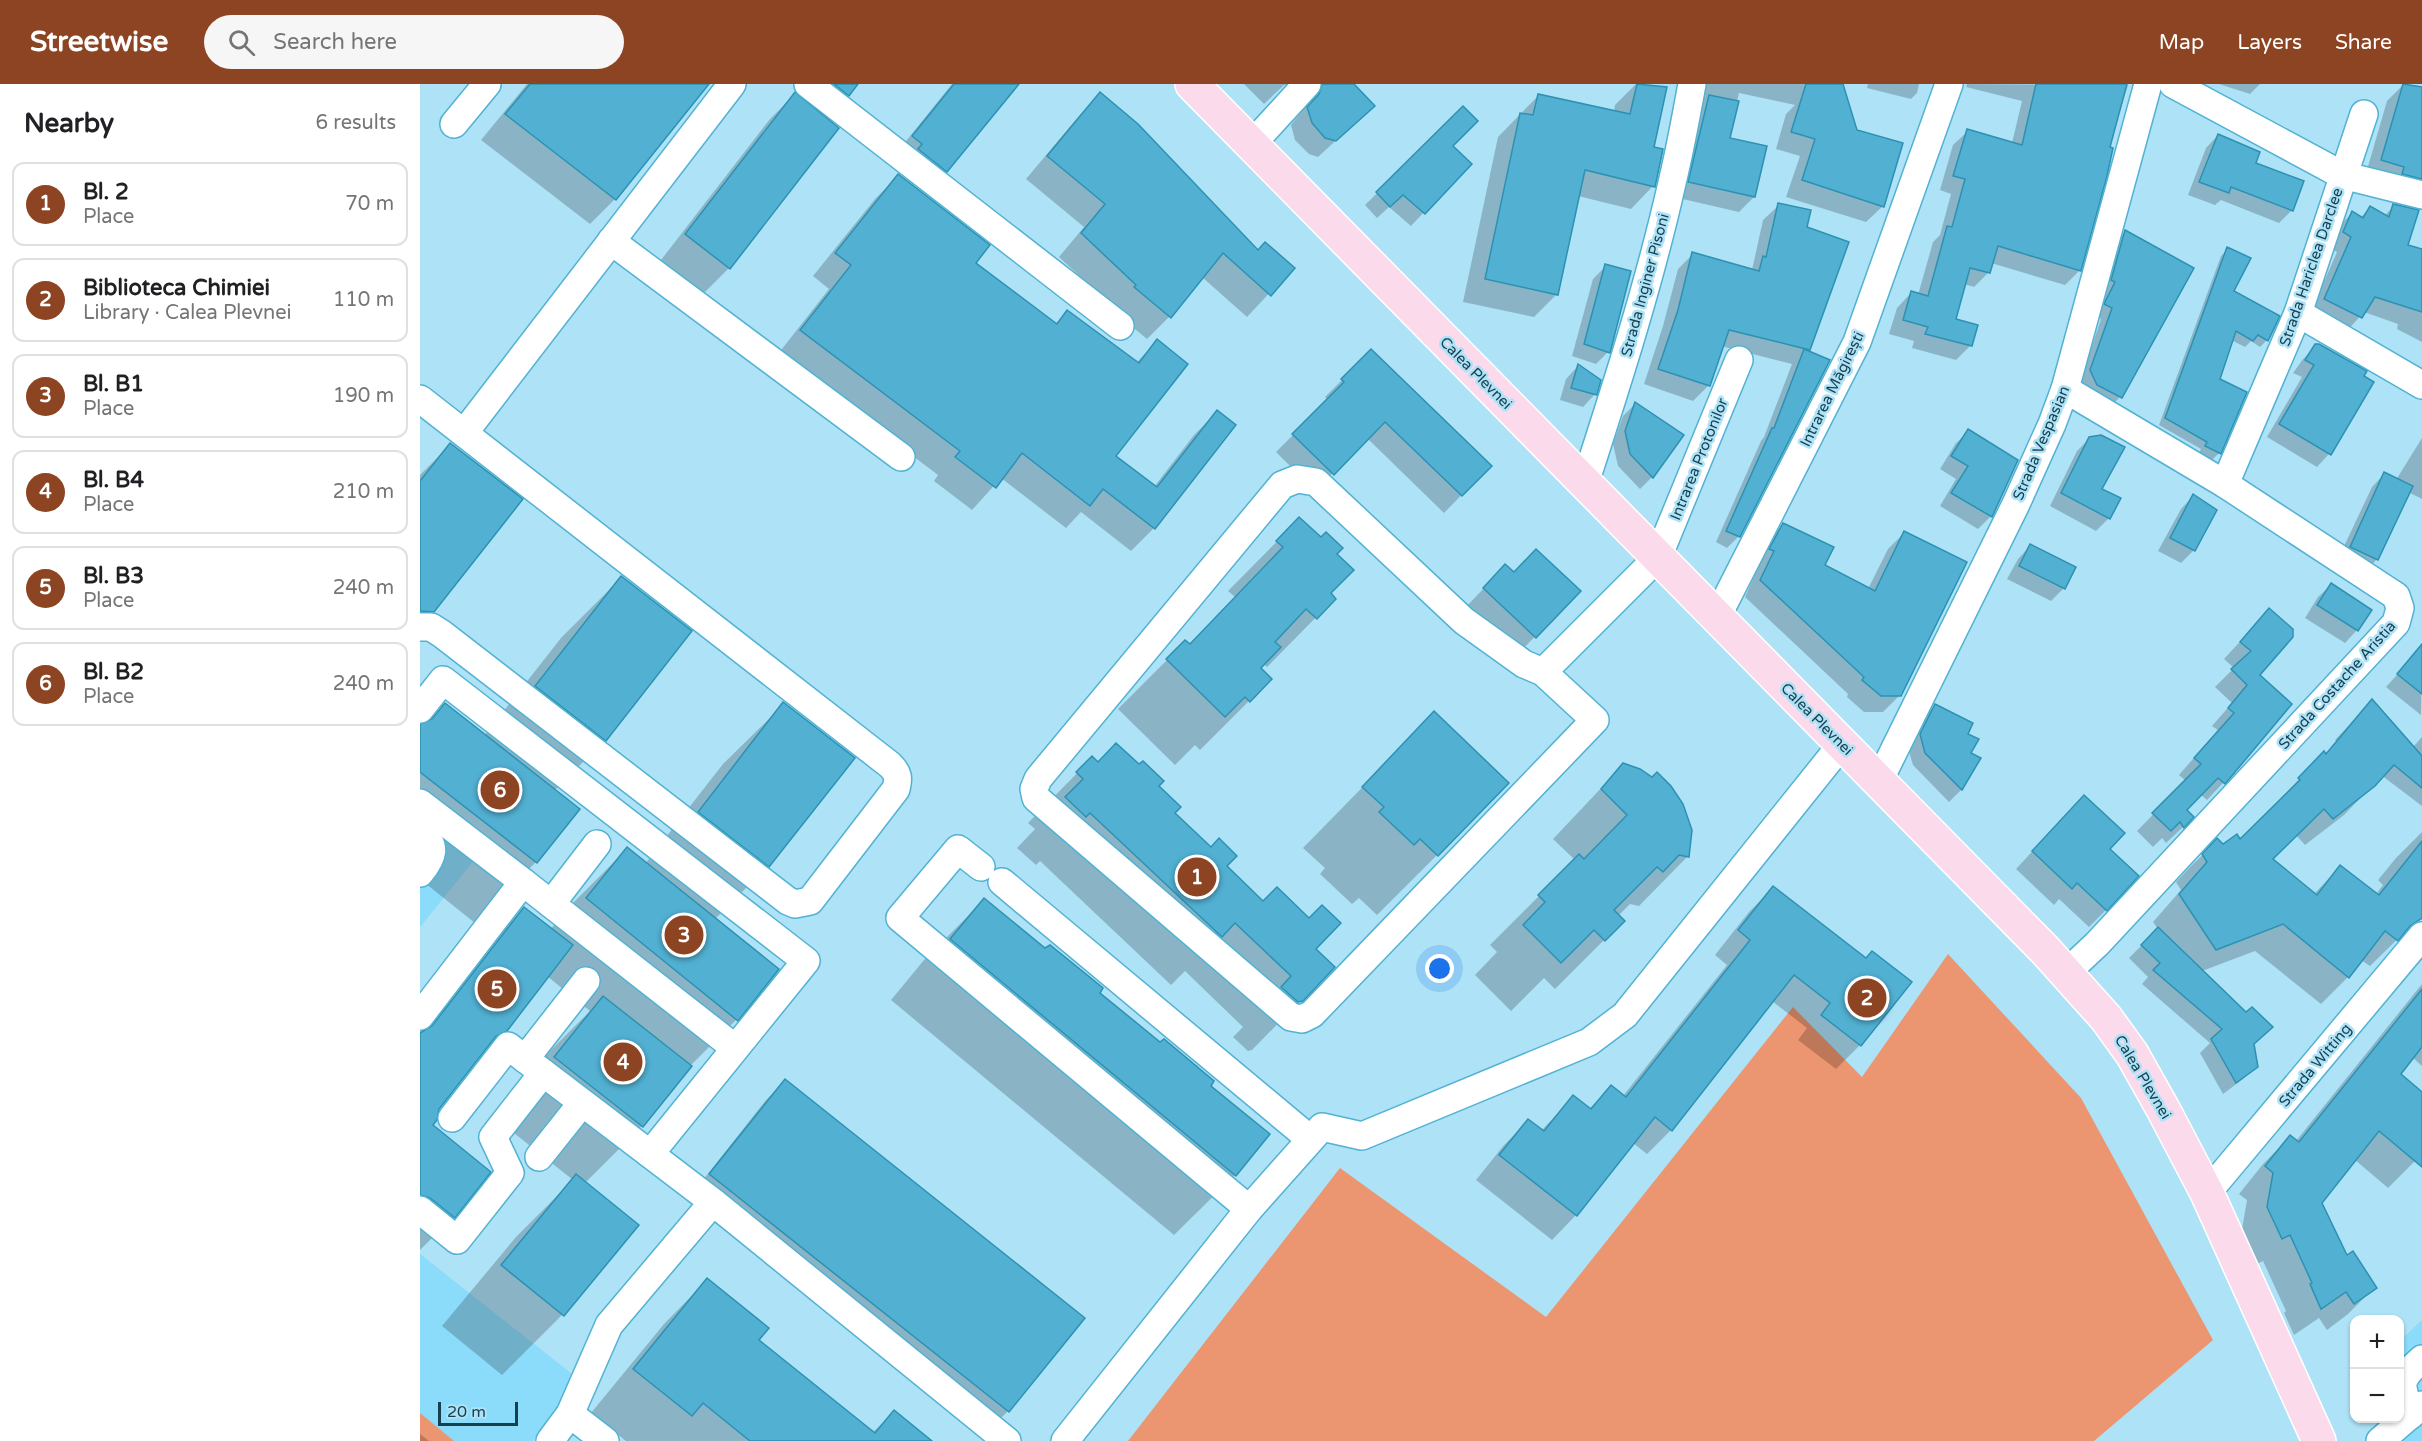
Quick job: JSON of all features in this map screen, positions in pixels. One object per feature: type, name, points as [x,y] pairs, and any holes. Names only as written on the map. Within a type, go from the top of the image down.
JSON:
[{"type":"main road","name":"Calea Plevnei","points":[[1192,84],[2066,972],[2106,1018],[2132,1054],[2207,1193],[2319,1441]]},
{"type":"street","points":[[454,124],[487,84]]},
{"type":"street","points":[[464,433],[732,84]]},
{"type":"street","points":[[808,84],[1120,326]]},
{"type":"street","points":[[1252,144],[1306,84]]},
{"type":"street","name":"Strada Inginer Pisoni","points":[[1585,483],[1623,367],[1664,215],[1692,84]]},
{"type":"street","name":"Intrarea Măgirești","points":[[1717,617],[1857,342],[1949,84]]},
{"type":"street","name":"Strada Vespasian","points":[[1879,781],[2016,504],[2052,424],[2065,389],[2148,84]]},
{"type":"street","points":[[2174,84],[2342,175],[2422,195]]},
{"type":"street","name":"Strada Hariclea Darclee","points":[[2225,484],[2298,313],[2364,114]]},
{"type":"street","points":[[611,241],[901,458]]},
{"type":"street","points":[[2298,313],[2422,385]]},
{"type":"street","name":"Intrarea Protonilor","points":[[1658,558],[1739,360]]},
{"type":"street","name":"Strada Costache Aristia","points":[[2065,389],[2225,484],[2396,596],[2400,608],[2396,623],[2097,944],[2066,972]]},
{"type":"street","points":[[420,399],[890,765],[897,772],[896,789],[810,902],[795,904],[788,902],[442,634],[430,627],[420,627]]},
{"type":"street","points":[[1297,479],[1316,482],[1464,621],[1524,664],[1543,672],[1595,720],[1312,1014],[1302,1019],[1291,1017],[1036,798],[1034,789],[1038,779],[1282,485],[1297,479]]},
{"type":"street","points":[[1543,672],[1658,558]]},
{"type":"street","points":[[420,710],[442,680],[806,961],[650,1154]]},
{"type":"street","points":[[1065,1441],[1249,1209],[1322,1126],[1362,1136],[1589,1042],[1625,1015],[1842,744]]},
{"type":"street","points":[[420,803],[735,1048]]},
{"type":"street","points":[[420,831],[432,847],[432,859],[420,873]]},
{"type":"street","points":[[551,904],[597,844]]},
{"type":"street","points":[[1249,1209],[900,918],[958,849],[1310,1139]]},
{"type":"street","points":[[420,1016],[523,882]]},
{"type":"street","name":"Strada Witting","points":[[2207,1193],[2422,936]]},
{"type":"street","points":[[420,1210],[457,1240],[510,1173],[494,1137],[585,981]]},
{"type":"street","points":[[452,1118],[508,1046],[713,1202],[1007,1441]]},
{"type":"street","points":[[539,1157],[582,1103]]},
{"type":"street","points":[[550,1441],[570,1414],[609,1325],[713,1202]]},
{"type":"street","points":[[2380,1441],[2417,1410],[2402,1387],[2405,1374],[2422,1359]]},
{"type":"street","points":[[570,1414],[605,1441]]},
{"type":"shaded area","points":[[420,814],[475,859],[420,927]]},
{"type":"shaded area","points":[[1948,954],[2081,1098],[2213,1340],[2094,1441],[1128,1441],[1340,1168],[1546,1317],[1793,1007],[1862,1077]]},
{"type":"shaded area","points":[[420,1254],[581,1381],[533,1441],[420,1441]]},
{"type":"shaded area","points":[[2422,1320],[2422,1441],[2383,1441],[2375,1423],[2404,1423],[2404,1337]]},
{"type":"shaded area","points":[[420,1413],[454,1441],[420,1441]]},
{"type":"building","points":[[530,84],[709,84],[616,200],[505,114]]},
{"type":"building","points":[[834,84],[858,84],[849,96]]},
{"type":"building","points":[[954,84],[1019,84],[947,172],[918,149],[922,144],[912,136]]},
{"type":"building","points":[[1322,84],[1354,84],[1375,106],[1336,141],[1325,138],[1312,123],[1307,107],[1319,94]]},
{"type":"building","points":[[1637,84],[1667,87],[1654,147],[1663,149],[1655,187],[1585,170],[1558,295],[1485,279],[1520,113],[1533,115],[1538,94],[1630,114]]},
{"type":"building","points":[[1806,84],[1843,84],[1857,130],[1903,143],[1884,207],[1802,180],[1815,139],[1791,132]]},
{"type":"building","points":[[2036,84],[2127,84],[2110,147],[2113,148],[2107,176],[2081,271],[1998,246],[1990,273],[1970,268],[1956,319],[1978,325],[1972,346],[1925,334],[1928,327],[1903,320],[1911,291],[1928,296],[1947,226],[1952,227],[1965,179],[1953,176],[1967,129],[2022,145]]},
{"type":"building","points":[[2403,84],[2422,87],[2422,179],[2402,174],[2404,167],[2381,160]]},
{"type":"building","points":[[795,92],[839,128],[730,269],[685,234]]},
{"type":"building","points":[[1100,92],[1138,124],[1258,250],[1265,242],[1295,268],[1271,296],[1223,253],[1171,318],[1134,287],[1136,285],[1081,233],[1105,204],[1047,156]]},
{"type":"building","points":[[1709,95],[1739,101],[1730,138],[1767,146],[1755,197],[1688,182]]},
{"type":"building","points":[[1463,106],[1478,121],[1453,146],[1472,164],[1425,214],[1403,195],[1390,207],[1376,192]]},
{"type":"building","points":[[2218,134],[2260,152],[2256,163],[2304,181],[2293,211],[2231,187],[2229,193],[2199,182]]},
{"type":"building","points":[[898,174],[990,245],[976,263],[1057,324],[1067,310],[1139,363],[1157,339],[1188,364],[1116,456],[1157,487],[1217,410],[1236,425],[1155,529],[1103,489],[1090,506],[1022,453],[996,488],[955,457],[960,451],[800,330],[851,265],[835,253]]},
{"type":"building","points":[[1778,203],[1811,210],[1807,227],[1849,242],[1810,350],[1729,330],[1710,386],[1658,369],[1678,310],[1692,252],[1759,271],[1763,256],[1766,257]]},
{"type":"building","points":[[2393,204],[2419,210],[2408,245],[2422,249],[2422,312],[2375,297],[2362,318],[2324,299],[2351,237],[2343,232],[2352,211],[2363,218],[2370,206],[2389,217]]},
{"type":"building","points":[[2125,230],[2194,268],[2122,398],[2097,385],[2090,370],[2112,308],[2104,304],[2115,282],[2111,280]]},
{"type":"building","points":[[2227,247],[2251,258],[2234,291],[2280,316],[2268,341],[2258,335],[2253,341],[2236,331],[2220,379],[2247,392],[2221,454],[2205,446],[2207,442],[2165,418]]},
{"type":"building","points":[[1605,264],[1631,271],[1610,353],[1584,344]]},
{"type":"building","points":[[2315,344],[2319,344],[2367,371],[2364,376],[2374,382],[2331,455],[2279,424],[2314,365],[2305,360]]},
{"type":"building","points":[[1371,349],[1492,466],[1462,496],[1385,422],[1334,475],[1292,434],[1344,382],[1341,379]]},
{"type":"building","points":[[1804,349],[1830,360],[1740,537],[1726,531],[1772,428],[1774,428]]},
{"type":"building","points":[[1578,364],[1601,380],[1597,395],[1571,388]]},
{"type":"building","points":[[1635,402],[1684,435],[1653,478],[1630,454],[1625,431]]},
{"type":"building","points":[[1968,429],[2018,460],[1992,517],[1951,493],[1968,466],[1951,456]]},
{"type":"building","points":[[2101,435],[2125,447],[2102,489],[2121,498],[2110,519],[2061,493],[2089,437]]},
{"type":"building","points":[[450,443],[523,499],[434,612],[420,611],[420,481]]},
{"type":"building","points":[[2384,472],[2413,486],[2378,560],[2350,547]]},
{"type":"building","points":[[2193,494],[2217,510],[2195,551],[2170,538]]},
{"type":"building","points":[[1299,517],[1321,537],[1326,532],[1343,548],[1337,554],[1354,570],[1331,593],[1336,599],[1317,619],[1306,609],[1275,642],[1281,647],[1261,668],[1272,679],[1250,702],[1245,697],[1225,717],[1166,659],[1185,640],[1190,644],[1283,547],[1276,541]]},
{"type":"building","points":[[1783,523],[1834,547],[1825,565],[1875,591],[1904,531],[1967,562],[1901,696],[1881,696],[1862,680],[1864,677],[1760,580],[1774,551],[1769,549]]},
{"type":"building","points":[[2030,544],[2076,567],[2065,589],[2019,566]]},
{"type":"building","points":[[1536,549],[1581,591],[1536,638],[1483,588],[1505,564],[1514,572]]},
{"type":"building","points":[[621,576],[692,631],[606,741],[535,686]]},
{"type":"building","points":[[2331,583],[2372,610],[2358,631],[2317,605]]},
{"type":"building","points":[[2269,608],[2293,629],[2293,637],[2260,675],[2292,704],[2225,784],[2218,778],[2187,810],[2194,817],[2184,828],[2180,822],[2171,831],[2152,813],[2201,764],[2194,758],[2234,713],[2228,708],[2247,685],[2231,669],[2251,651],[2240,642]]},
{"type":"building","points":[[2422,644],[2422,694],[2397,674]]},
{"type":"building","points":[[2372,699],[2422,756],[2422,788],[2394,765],[2375,786],[2333,819],[2324,809],[2273,859],[2317,895],[2340,865],[2379,895],[2422,841],[2422,918],[2410,926],[2398,941],[2385,931],[2349,978],[2283,924],[2216,950],[2179,894],[2207,862],[2202,854],[2217,838],[2223,844],[2237,834],[2240,839],[2300,780],[2298,778],[2324,751],[2326,754]]},
{"type":"building","points":[[783,702],[855,758],[769,867],[698,812]]},
{"type":"building","points":[[445,703],[580,809],[537,863],[420,772],[420,724],[432,719]]},
{"type":"building","points":[[1935,704],[1973,723],[1968,734],[1979,739],[1971,753],[1981,758],[1962,790],[1925,753],[1920,734]]},
{"type":"building","points":[[1434,711],[1509,783],[1438,856],[1420,839],[1414,845],[1379,812],[1384,807],[1362,787]]},
{"type":"building","points":[[1116,743],[1139,764],[1143,761],[1164,781],[1159,786],[1181,807],[1175,813],[1211,847],[1219,838],[1237,856],[1227,866],[1263,901],[1277,887],[1309,918],[1322,905],[1341,923],[1316,949],[1335,967],[1303,1001],[1298,1002],[1281,987],[1291,976],[1235,923],[1222,937],[1090,813],[1086,817],[1065,797],[1083,779],[1076,772],[1092,756],[1098,762]]},
{"type":"building","points":[[1623,763],[1640,769],[1652,777],[1657,772],[1671,786],[1683,804],[1692,830],[1689,857],[1679,855],[1663,872],[1657,867],[1614,910],[1625,921],[1605,941],[1594,930],[1561,963],[1523,925],[1545,902],[1538,895],[1579,854],[1584,859],[1627,815],[1601,789]]},
{"type":"building","points":[[2084,795],[2125,833],[2110,849],[2139,876],[2107,911],[2077,883],[2072,889],[2032,851]]},
{"type":"building","points":[[627,847],[779,969],[738,1021],[586,898]]},
{"type":"building","points":[[1773,886],[1866,958],[1872,951],[1912,982],[1861,1046],[1821,1015],[1830,1003],[1794,975],[1672,1131],[1655,1117],[1577,1216],[1499,1155],[1528,1119],[1544,1131],[1573,1095],[1591,1109],[1611,1085],[1626,1097],[1750,940],[1738,930]]},
{"type":"building","points":[[984,898],[1045,948],[1050,945],[1103,988],[1100,993],[1160,1042],[1164,1039],[1214,1081],[1211,1086],[1270,1134],[1236,1176],[950,939]]},
{"type":"building","points":[[524,907],[573,945],[507,1031],[496,1036],[439,1109],[437,1120],[433,1125],[491,1172],[455,1218],[430,1198],[420,1195],[420,1033],[432,1026]]},
{"type":"building","points":[[2158,927],[2246,1012],[2252,1007],[2273,1027],[2254,1044],[2258,1067],[2236,1083],[2211,1039],[2222,1029],[2153,970],[2160,963],[2141,945]]},
{"type":"building","points":[[2422,989],[2422,1047],[2401,1074],[2422,1092],[2422,1167],[2379,1131],[2322,1203],[2347,1255],[2353,1251],[2377,1288],[2354,1304],[2346,1292],[2321,1309],[2290,1235],[2282,1239],[2267,1207],[2273,1173],[2265,1166],[2290,1135],[2299,1142]]},
{"type":"building","points":[[603,996],[692,1066],[643,1127],[554,1057]]},
{"type":"building","points":[[785,1079],[1085,1318],[1009,1412],[709,1174]]},
{"type":"building","points":[[576,1174],[639,1225],[564,1316],[501,1265]]},
{"type":"building","points":[[707,1278],[769,1328],[759,1340],[875,1433],[894,1410],[932,1441],[750,1441],[703,1403],[692,1416],[633,1369]]},
{"type":"place","name":"Bl. B2","points":[[500,790]]},
{"type":"place","name":"Bl. 2","points":[[1197,877]]},
{"type":"place","name":"Bl. B1","points":[[684,935]]},
{"type":"place","name":"Bl. B3","points":[[497,989]]},
{"type":"place","name":"Biblioteca Chimiei","points":[[1867,998]]},
{"type":"place","name":"Bl. B4","points":[[623,1062]]}]
